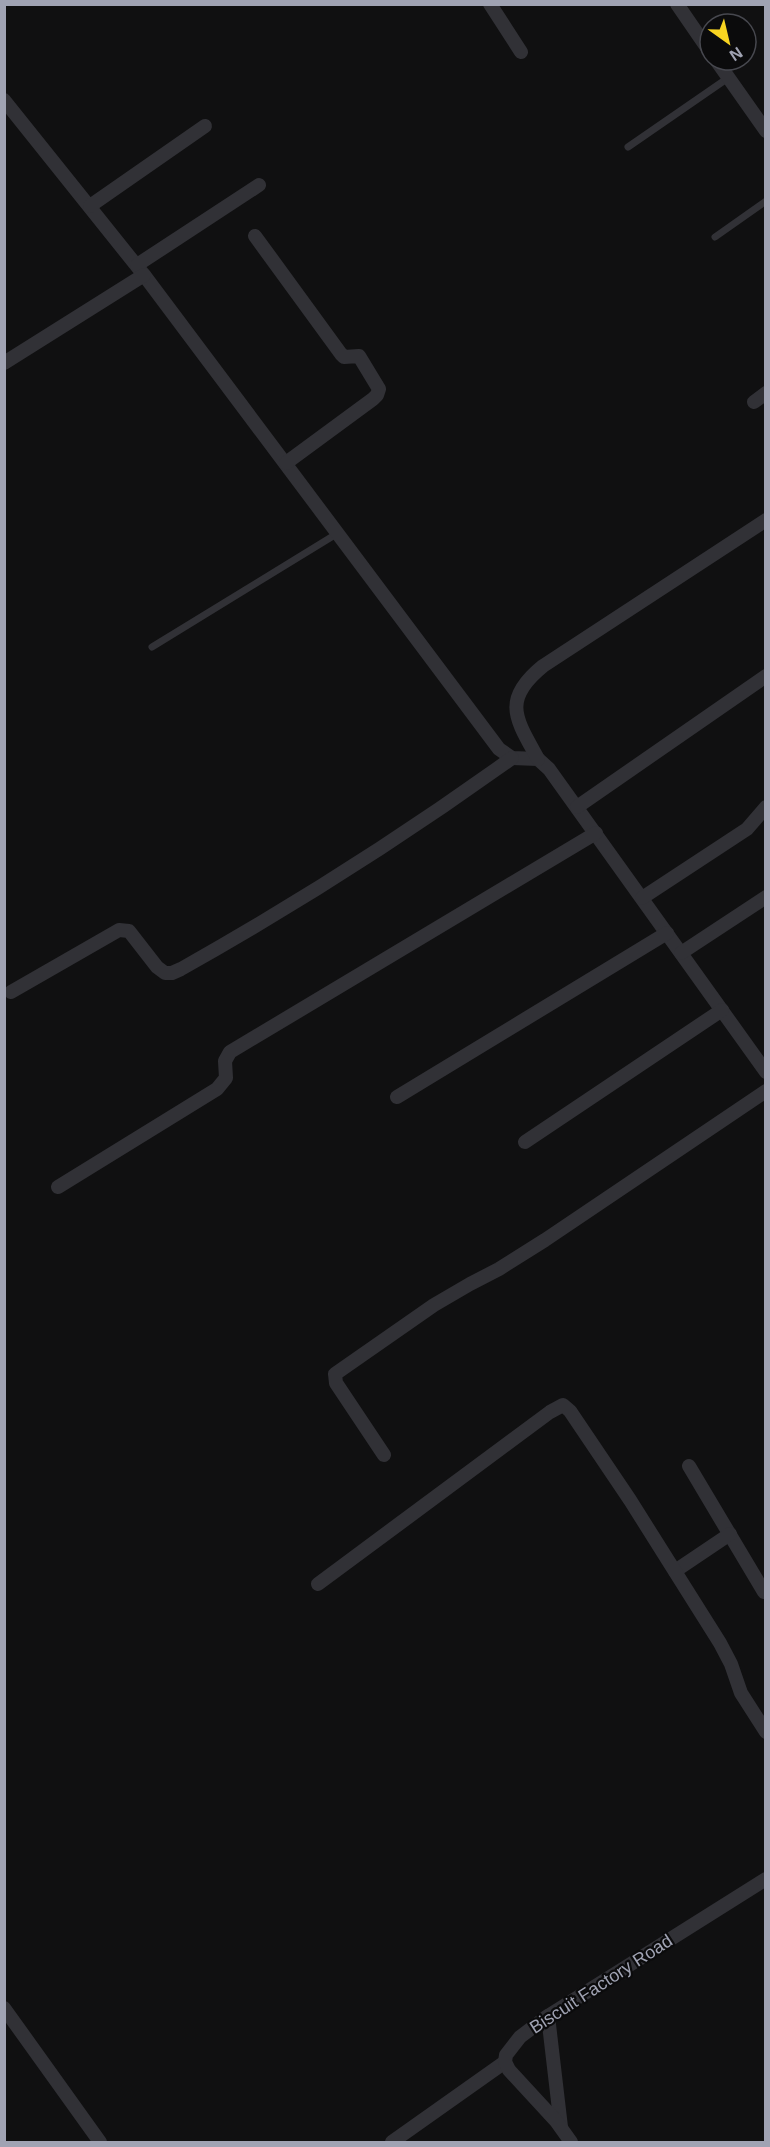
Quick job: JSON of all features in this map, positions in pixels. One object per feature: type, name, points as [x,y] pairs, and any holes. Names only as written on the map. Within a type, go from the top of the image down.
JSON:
[{"type":"street","points":[[490,4],[521,52]]},
{"type":"street","points":[[676,4],[698,35]]},
{"type":"street","points":[[724,72],[765,131]]},
{"type":"street","points":[[4,100],[141,270],[499,749],[512,758],[538,759]]},
{"type":"street","points":[[90,206],[205,126]]},
{"type":"street","points":[[4,363],[141,270],[259,185]]},
{"type":"street","points":[[255,236],[339,352],[344,357],[358,356],[379,389],[373,399],[286,463]]},
{"type":"street","points":[[765,520],[543,666],[520,688],[516,707],[522,730],[538,759],[549,769],[596,833],[765,1072]]},
{"type":"street","points":[[577,807],[765,676]]},
{"type":"street","points":[[11,992],[119,930],[129,931],[157,967],[165,973],[181,969],[254,928],[379,850],[512,758]]},
{"type":"street","points":[[642,898],[747,829],[765,807]]},
{"type":"street","points":[[58,1187],[218,1089],[226,1078],[225,1061],[230,1052],[596,833]]},
{"type":"street","points":[[681,953],[765,897]]},
{"type":"street","points":[[397,1097],[667,933]]},
{"type":"street","points":[[525,1142],[722,1010]]},
{"type":"street","points":[[384,1455],[336,1383],[335,1374],[444,1299],[537,1246],[765,1091]]},
{"type":"street","points":[[318,1584],[550,1412],[563,1405],[570,1411],[624,1490],[720,1643],[734,1670],[741,1692],[765,1732]]},
{"type":"street","points":[[689,1466],[764,1592]]},
{"type":"street","points":[[675,1571],[730,1534]]},
{"type":"street","name":"Biscuit Factory Road","points":[[505,2062],[506,2055],[520,2037],[548,2016],[765,1879]]},
{"type":"street","points":[[4,2008],[100,2142]]},
{"type":"street","points":[[548,2016],[561,2129]]},
{"type":"street","points":[[392,2142],[505,2062],[509,2070],[543,2106],[571,2142]]},
{"type":"lane","points":[[627,147],[728,78]]},
{"type":"lane","points":[[715,237],[765,201]]},
{"type":"lane","points":[[152,647],[338,533]]}]
